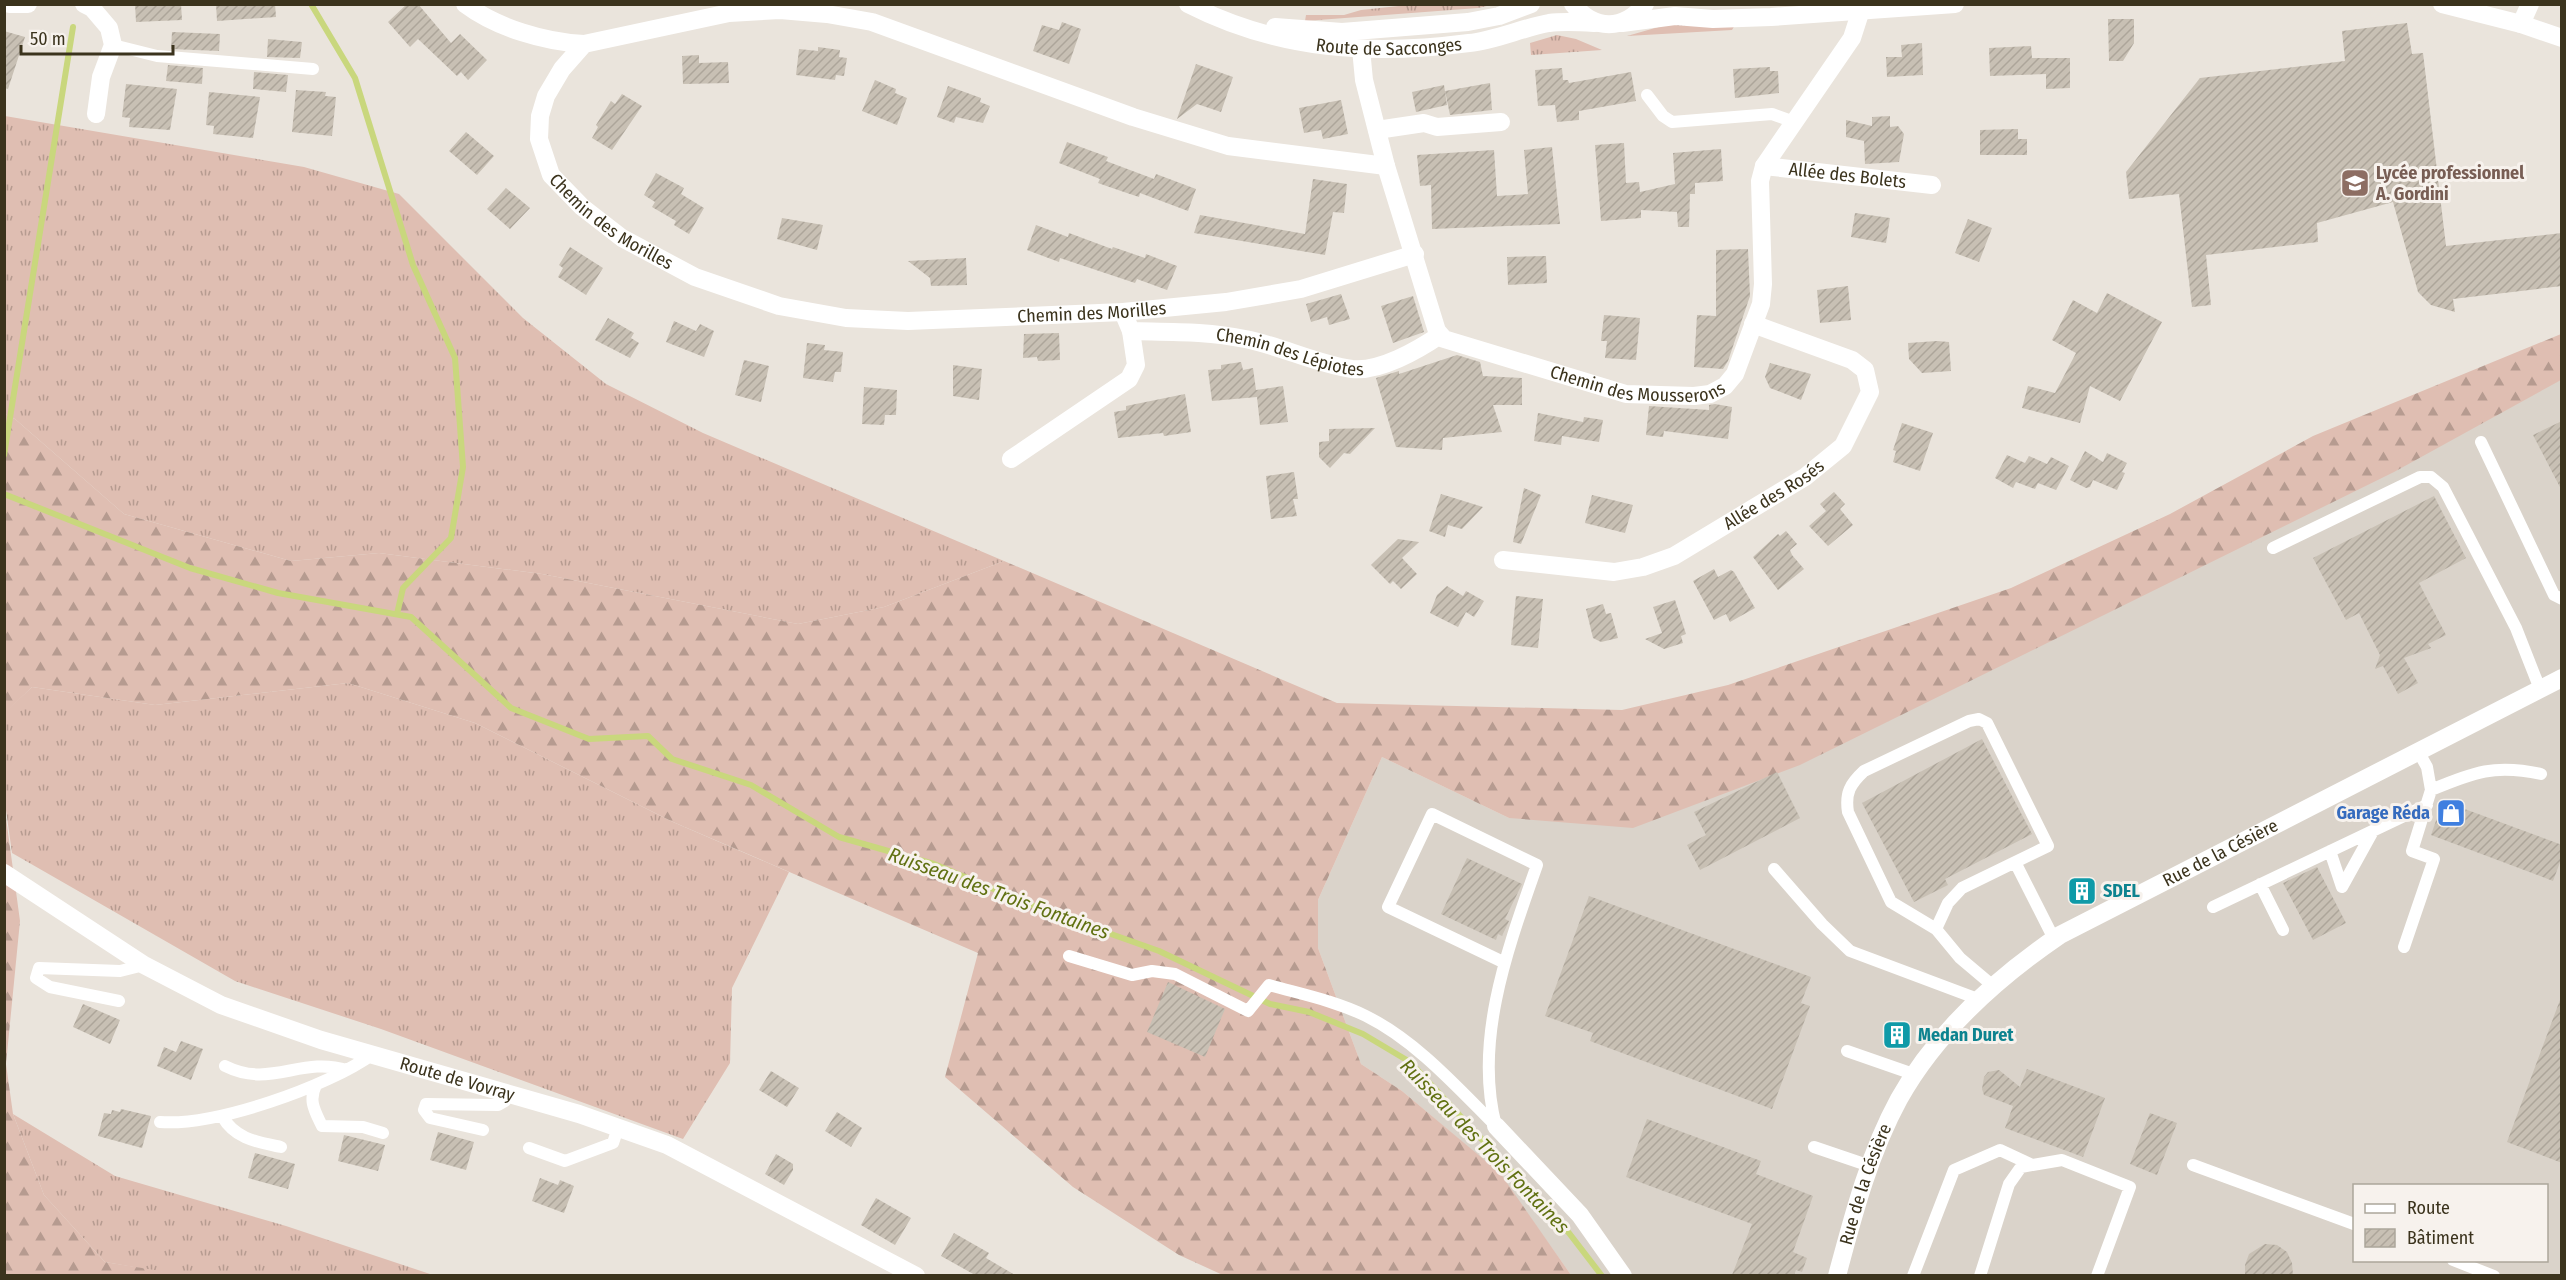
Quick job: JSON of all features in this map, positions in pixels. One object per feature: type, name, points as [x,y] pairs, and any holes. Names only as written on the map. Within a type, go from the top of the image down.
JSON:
[{"type":"street","points":[[9,4],[28,4]]},
{"type":"street","points":[[84,4],[92,8],[109,28],[113,45],[101,77],[96,114]]},
{"type":"street","points":[[465,4],[500,24],[567,43],[584,44],[729,13],[780,10],[827,14],[872,22],[1133,117],[1228,146],[1386,165]]},
{"type":"street","name":"Route de Sacconges","points":[[1188,4],[1215,18],[1268,36],[1310,46],[1360,49],[1471,43],[1550,23],[1595,23],[1608,26],[1622,23]]},
{"type":"street","name":"Route de Sacconges","points":[[1193,4],[1213,6],[1282,29],[1342,32],[1468,22],[1499,16],[1531,4]]},
{"type":"street","points":[[1573,4],[1581,15],[1595,23]]},
{"type":"street","points":[[1622,23],[1635,16],[1645,4]]},
{"type":"street","points":[[1622,23],[1675,16],[1771,17],[1956,4]]},
{"type":"street","points":[[2442,4],[2521,24],[2562,38]]},
{"type":"street","points":[[2521,24],[2530,4]]},
{"type":"street","name":"Chemin des Mousserons","points":[[1440,334],[1444,339],[1626,393],[1694,396],[1710,394],[1725,386],[1735,374],[1761,304],[1763,284],[1760,181],[1764,166],[1852,38],[1861,10]]},
{"type":"street","points":[[1360,49],[1386,29]]},
{"type":"street","points":[[1342,32],[1360,49],[1364,80],[1386,165],[1437,331],[1440,334]]},
{"type":"street","name":"Chemin des Morilles","points":[[584,44],[562,69],[546,96],[540,116],[540,139],[550,175],[582,207],[621,238],[695,277],[779,306],[846,318],[908,321],[1123,312],[1226,302],[1301,289],[1415,254]]},
{"type":"street","points":[[1377,130],[1424,123],[1437,127],[1501,122]]},
{"type":"street","name":"Allée des Bolets","points":[[1764,166],[1932,185]]},
{"type":"street","points":[[1011,459],[1129,379],[1136,365],[1131,331],[1123,312]]},
{"type":"street","name":"Allée des Rosés","points":[[1503,560],[1614,572],[1643,567],[1674,556],[1805,477],[1843,446],[1870,392],[1865,370],[1852,360],[1753,324]]},
{"type":"street","name":"Chemin des Lépiotes","points":[[1131,331],[1208,332],[1246,339],[1354,369],[1395,361],[1415,353],[1440,334]]},
{"type":"street","name":"Rue de la Césière","points":[[1838,1275],[1870,1166],[1899,1099],[1958,1020],[1992,986],[2054,939],[2418,751],[2554,686]]},
{"type":"street","name":"Route de Vovray","points":[[4,873],[144,965],[221,1005],[321,1040],[618,1128],[689,1155],[916,1275]]},
{"type":"street","points":[[1496,1126],[1580,1215],[1623,1275]]},
{"type":"lane","points":[[113,45],[157,56],[313,69]]},
{"type":"lane","points":[[1647,95],[1663,116],[1672,122],[1772,114],[1794,122]]},
{"type":"lane","points":[[2481,442],[2554,596],[2562,599]]},
{"type":"lane","points":[[2273,548],[2420,477],[2431,477],[2443,487],[2516,628],[2554,686]]},
{"type":"lane","points":[[1936,929],[1948,903],[1962,888],[2048,846],[1987,723],[1979,720],[1968,721],[1864,771],[1851,783],[1846,797],[1848,812],[1892,902],[1936,929],[1960,958],[1992,986]]},
{"type":"lane","points":[[2404,947],[2434,859],[2412,851],[2431,790],[2427,767],[2418,751]]},
{"type":"lane","points":[[2431,790],[2494,768],[2516,768],[2541,774]]},
{"type":"lane","points":[[2213,907],[2427,805]]},
{"type":"lane","points":[[1496,1126],[1490,1099],[1488,1071],[1503,962],[1537,864],[1432,814],[1388,907],[1503,962]]},
{"type":"lane","points":[[2330,851],[2342,887],[2373,831]]},
{"type":"lane","points":[[2015,862],[2054,939]]},
{"type":"lane","points":[[1774,869],[1822,924],[1850,951],[1978,999]]},
{"type":"lane","points":[[2260,884],[2283,930]]},
{"type":"lane","points":[[1069,956],[1132,975],[1152,971],[1175,974],[1248,1011],[1269,985],[1338,1005],[1388,1028],[1447,1077],[1496,1126]]},
{"type":"lane","points":[[119,1001],[50,987],[36,978],[39,968],[120,971],[144,965]]},
{"type":"lane","points":[[1847,1051],[1916,1075]]},
{"type":"lane","points":[[160,1122],[182,1124],[222,1116],[316,1085],[347,1070],[372,1054]]},
{"type":"lane","points":[[225,1066],[242,1074],[258,1077],[321,1065],[347,1070]]},
{"type":"lane","points":[[316,1085],[311,1095],[312,1107],[322,1126],[363,1127],[383,1133]]},
{"type":"lane","points":[[483,1130],[430,1118],[424,1110],[426,1104],[498,1105],[505,1101],[509,1094]]},
{"type":"lane","points":[[222,1116],[237,1134],[254,1142],[281,1147]]},
{"type":"lane","points":[[529,1148],[565,1161],[614,1143],[618,1128]]},
{"type":"lane","points":[[1815,1147],[1870,1166]]},
{"type":"lane","points":[[1913,1275],[1954,1170],[2000,1150],[2030,1164]]},
{"type":"lane","points":[[1980,1275],[2009,1184],[2021,1167],[2062,1160],[2130,1187],[2097,1275]]},
{"type":"lane","points":[[2193,1165],[2353,1223]]},
{"type":"lane","points":[[2466,1271],[2494,1275]]},
{"type":"shaded area","points":[[2561,380],[2561,1275],[1571,1275],[1499,1173],[1402,1091],[1361,1064],[1318,948],[1318,900],[1382,757],[1509,818]]},
{"type":"green space","points":[[1408,5],[1491,5],[1478,8],[1305,21],[1306,15],[1344,15],[1361,10]]},
{"type":"green space","points":[[1669,24],[1735,25],[1732,30],[1627,36]]},
{"type":"green space","points":[[1557,35],[1576,39],[1602,50],[1531,55],[1530,43]]},
{"type":"green space","points":[[5,116],[304,167],[399,194],[523,318],[606,384],[703,433],[1004,561],[884,607],[798,624],[542,574],[379,553],[291,561],[124,514],[15,419],[5,414]]},
{"type":"green space","points":[[2561,334],[2561,380],[2394,472],[1800,765],[1633,828],[1509,818],[1382,757],[1318,900],[1318,948],[1361,1064],[1402,1091],[1500,1173],[1571,1275],[1225,1276],[1179,1255],[1073,1187],[945,1077],[978,953],[673,822],[475,723],[348,683],[155,705],[32,687],[5,713],[5,414],[15,419],[124,514],[291,561],[379,553],[542,574],[798,624],[884,607],[1004,561],[1337,703],[1622,710],[1728,685],[2011,588],[2170,514],[2313,436]]},
{"type":"green space","points":[[348,683],[475,723],[673,822],[789,872],[732,988],[730,1063],[683,1139],[381,1029],[235,981],[12,853],[5,803],[4,713],[32,687],[155,705]]},
{"type":"green space","points":[[4,803],[20,921],[6,1064],[13,1114],[44,1195],[105,1262],[185,1275],[5,1275]]},
{"type":"green space","points":[[13,1114],[115,1176],[286,1226],[433,1275],[185,1276],[105,1262],[44,1195]]},
{"type":"building","points":[[135,4],[181,4],[182,20],[136,22]]},
{"type":"building","points":[[216,4],[275,4],[276,17],[217,21]]},
{"type":"building","points":[[407,4],[418,4],[451,43],[460,34],[487,60],[468,80],[461,72],[457,76],[418,39],[410,47],[388,22]]},
{"type":"building","points":[[2108,19],[2134,19],[2134,43],[2123,61],[2109,61]]},
{"type":"building","points":[[1062,22],[1081,29],[1069,64],[1033,51],[1042,25],[1059,30]]},
{"type":"building","points":[[2407,23],[2412,54],[2423,53],[2446,246],[2562,233],[2562,286],[2453,299],[2455,312],[2431,305],[2418,292],[2393,202],[2317,223],[2318,242],[2206,255],[2211,305],[2192,307],[2179,194],[2129,199],[2126,172],[2200,78],[2345,61],[2342,31]]},
{"type":"building","points":[[4,31],[25,37],[8,89],[4,88]]},
{"type":"building","points":[[172,32],[220,34],[219,51],[171,49]]},
{"type":"building","points":[[268,39],[302,42],[300,58],[267,57]]},
{"type":"building","points":[[1922,43],[1923,75],[1887,77],[1886,57],[1902,57],[1901,45]]},
{"type":"building","points":[[2031,46],[2032,58],[2070,58],[2070,88],[2046,89],[2046,74],[1990,76],[1989,48]]},
{"type":"building","points":[[818,47],[840,50],[839,57],[847,58],[844,76],[836,75],[835,80],[796,75],[799,49],[818,51]]},
{"type":"building","points":[[699,55],[699,63],[728,62],[729,83],[683,84],[682,56]]},
{"type":"building","points":[[1196,64],[1233,77],[1221,112],[1197,104],[1177,119]]},
{"type":"building","points":[[168,65],[203,68],[202,84],[166,81]]},
{"type":"building","points":[[1770,67],[1770,71],[1778,71],[1779,93],[1735,98],[1733,69]]},
{"type":"building","points":[[1562,68],[1563,80],[1568,80],[1569,83],[1631,72],[1636,101],[1579,111],[1579,120],[1557,122],[1555,105],[1538,106],[1535,70]]},
{"type":"building","points":[[254,72],[288,75],[286,92],[253,89]]},
{"type":"building","points":[[875,80],[896,89],[895,93],[907,98],[897,125],[862,111]]},
{"type":"building","points":[[1490,83],[1492,110],[1450,115],[1445,91]]},
{"type":"building","points":[[126,84],[177,89],[170,130],[129,127],[130,118],[122,117]]},
{"type":"building","points":[[1444,85],[1447,105],[1416,112],[1412,92]]},
{"type":"building","points":[[948,86],[981,98],[980,102],[990,106],[983,123],[956,117],[954,123],[937,117]]},
{"type":"building","points":[[296,90],[326,92],[325,96],[336,97],[332,136],[292,132]]},
{"type":"building","points":[[209,92],[260,97],[253,138],[213,134],[214,126],[206,125]]},
{"type":"building","points":[[622,94],[642,106],[612,150],[592,138],[598,127],[596,125],[611,101],[615,104]]},
{"type":"building","points":[[1341,100],[1348,134],[1323,139],[1321,130],[1304,133],[1299,108]]},
{"type":"building","points":[[1890,116],[1890,127],[1898,126],[1904,134],[1899,162],[1865,164],[1864,141],[1846,137],[1846,120],[1872,126],[1872,117]]},
{"type":"building","points":[[2018,129],[2018,139],[2027,139],[2027,155],[1980,155],[1980,130]]},
{"type":"building","points":[[466,132],[494,156],[477,175],[449,151]]},
{"type":"building","points":[[1067,142],[1108,157],[1106,161],[1154,179],[1156,174],[1196,189],[1188,211],[1140,193],[1139,197],[1098,183],[1100,179],[1059,163]]},
{"type":"building","points":[[1624,143],[1626,183],[1639,182],[1640,192],[1675,184],[1673,153],[1721,149],[1723,181],[1695,183],[1695,194],[1690,194],[1689,227],[1678,227],[1677,212],[1641,210],[1641,218],[1601,221],[1595,145]]},
{"type":"building","points":[[1552,147],[1560,224],[1432,229],[1431,185],[1420,186],[1417,155],[1494,150],[1497,196],[1528,194],[1524,150]]},
{"type":"building","points":[[656,173],[684,188],[681,194],[704,208],[689,234],[674,225],[676,221],[652,207],[655,202],[644,195]]},
{"type":"building","points":[[1313,179],[1347,184],[1344,213],[1333,212],[1325,255],[1194,233],[1200,215],[1305,234]]},
{"type":"building","points":[[506,188],[530,208],[510,229],[487,209]]},
{"type":"building","points":[[1855,213],[1890,218],[1886,243],[1851,237]]},
{"type":"building","points":[[782,218],[823,225],[817,250],[777,239]]},
{"type":"building","points":[[1968,219],[1992,228],[1979,262],[1955,253]]},
{"type":"building","points":[[1036,225],[1068,237],[1069,233],[1145,258],[1146,254],[1177,266],[1167,290],[1137,279],[1135,283],[1060,258],[1059,262],[1027,250]]},
{"type":"building","points":[[570,247],[603,268],[586,295],[558,277],[563,268],[559,265]]},
{"type":"building","points":[[1748,249],[1750,296],[1728,361],[1723,369],[1694,367],[1697,315],[1716,316],[1716,250]]},
{"type":"building","points":[[1546,256],[1547,283],[1508,285],[1507,257]]},
{"type":"building","points":[[966,258],[967,285],[931,286],[930,278],[908,261]]},
{"type":"building","points":[[1848,286],[1851,320],[1820,323],[1817,290]]},
{"type":"building","points":[[2107,293],[2162,322],[2120,401],[2090,386],[2080,423],[2022,408],[2028,386],[2055,393],[2076,353],[2052,340],[2073,300],[2097,313]]},
{"type":"building","points":[[1341,294],[1350,319],[1329,325],[1327,317],[1311,322],[1306,304]]},
{"type":"building","points":[[1413,296],[1424,332],[1393,343],[1381,306]]},
{"type":"building","points":[[1604,315],[1640,318],[1636,360],[1605,358],[1607,341],[1601,341]]},
{"type":"building","points":[[608,318],[634,333],[631,338],[639,343],[630,358],[595,340]]},
{"type":"building","points":[[674,321],[696,331],[700,324],[714,331],[704,357],[666,342]]},
{"type":"building","points":[[1059,333],[1060,360],[1038,361],[1037,357],[1023,358],[1024,334]]},
{"type":"building","points":[[1949,342],[1951,371],[1922,373],[1909,359],[1908,343]]},
{"type":"building","points":[[807,343],[825,345],[824,350],[843,352],[841,372],[835,372],[833,382],[803,378]]},
{"type":"building","points":[[1457,355],[1480,362],[1483,376],[1522,378],[1522,405],[1493,405],[1502,432],[1443,438],[1442,450],[1396,447],[1376,378],[1399,371],[1399,374]]},
{"type":"building","points":[[744,360],[769,366],[761,402],[735,395]]},
{"type":"building","points":[[1241,362],[1243,370],[1253,368],[1256,390],[1283,386],[1288,422],[1260,425],[1257,397],[1212,401],[1208,370],[1221,369],[1221,365]]},
{"type":"building","points":[[1770,363],[1811,374],[1801,400],[1770,388],[1765,377]]},
{"type":"building","points":[[953,365],[982,369],[979,400],[953,396]]},
{"type":"building","points":[[864,387],[897,390],[896,415],[885,415],[884,425],[862,424]]},
{"type":"building","points":[[1185,394],[1191,432],[1118,438],[1114,412],[1126,410],[1126,406]]},
{"type":"building","points":[[1709,405],[1732,407],[1728,439],[1664,431],[1663,437],[1646,435],[1649,406],[1709,410]]},
{"type":"building","points":[[1538,413],[1583,422],[1584,417],[1603,420],[1599,442],[1562,436],[1561,445],[1534,441]]},
{"type":"building","points":[[2562,421],[2562,491],[2533,435]]},
{"type":"building","points":[[1902,423],[1933,433],[1920,471],[1893,462],[1896,451],[1893,450]]},
{"type":"building","points":[[1375,428],[1350,454],[1344,453],[1330,468],[1319,457],[1319,442],[1329,441],[1329,429]]},
{"type":"building","points":[[2085,451],[2103,462],[2107,453],[2127,463],[2117,490],[2093,480],[2090,487],[2086,488],[2070,480]]},
{"type":"building","points":[[2007,455],[2025,463],[2029,456],[2047,464],[2051,457],[2069,466],[2056,490],[2038,483],[2035,489],[2016,482],[2013,488],[1995,478]]},
{"type":"building","points":[[1294,472],[1298,499],[1293,499],[1297,516],[1271,519],[1266,476]]},
{"type":"building","points":[[1524,488],[1541,495],[1521,544],[1513,542]]},
{"type":"building","points":[[1834,492],[1845,504],[1840,509],[1853,525],[1828,546],[1809,526],[1826,511],[1820,504]]},
{"type":"building","points":[[1441,494],[1483,507],[1462,529],[1448,525],[1445,537],[1429,531]]},
{"type":"building","points":[[1592,495],[1633,505],[1625,533],[1585,523]]},
{"type":"building","points":[[2434,496],[2466,558],[2419,583],[2446,635],[2428,644],[2431,648],[2404,658],[2418,683],[2398,694],[2383,666],[2375,669],[2380,655],[2359,613],[2346,620],[2313,558]]},
{"type":"building","points":[[1786,531],[1797,544],[1790,550],[1792,555],[1804,569],[1778,590],[1753,557],[1778,534],[1780,536]]},
{"type":"building","points":[[1398,539],[1419,542],[1402,558],[1417,574],[1401,589],[1393,581],[1390,584],[1371,565]]},
{"type":"building","points":[[1714,569],[1718,577],[1731,570],[1734,572],[1755,608],[1730,622],[1726,614],[1714,620],[1693,581]]},
{"type":"building","points":[[1447,586],[1463,596],[1466,591],[1484,601],[1474,617],[1466,612],[1458,627],[1430,613],[1437,595]]},
{"type":"building","points":[[1516,596],[1543,599],[1538,648],[1511,645]]},
{"type":"building","points":[[1675,600],[1686,634],[1681,636],[1683,643],[1664,649],[1645,639],[1662,633],[1653,607]]},
{"type":"building","points":[[1603,604],[1606,614],[1611,613],[1618,638],[1601,642],[1593,638],[1586,609]]},
{"type":"building","points":[[1982,739],[2032,834],[1945,879],[1948,885],[1914,902],[1862,803]]},
{"type":"building","points":[[1777,772],[1800,818],[1700,870],[1687,845],[1706,835],[1694,812]]},
{"type":"building","points":[[2443,801],[2562,845],[2562,857],[2553,881],[2431,835]]},
{"type":"building","points":[[1467,858],[1522,884],[1505,919],[1509,921],[1502,936],[1498,934],[1496,940],[1441,914]]},
{"type":"building","points":[[2317,867],[2346,923],[2313,940],[2283,883]]},
{"type":"building","points":[[1589,896],[1811,977],[1801,1003],[1810,1006],[1772,1109],[1590,1041],[1593,1033],[1545,1016]]},
{"type":"building","points":[[1168,982],[1225,1009],[1205,1057],[1147,1032]]},
{"type":"building","points":[[2560,1000],[2562,1000],[2562,1163],[2507,1142]]},
{"type":"building","points":[[83,1004],[120,1020],[110,1044],[73,1027]]},
{"type":"building","points":[[181,1041],[203,1049],[191,1080],[157,1066],[164,1047],[176,1052]]},
{"type":"building","points":[[2027,1069],[2105,1098],[2083,1157],[2005,1128],[2013,1106],[1984,1095],[1982,1089],[1984,1077],[1988,1072],[1999,1070],[2020,1087]]},
{"type":"building","points":[[771,1071],[799,1088],[787,1107],[759,1090]]},
{"type":"building","points":[[121,1109],[151,1116],[142,1148],[98,1136],[104,1113],[111,1114],[112,1110],[120,1112]]},
{"type":"building","points":[[837,1112],[862,1128],[851,1147],[825,1131]]},
{"type":"building","points":[[2150,1113],[2177,1123],[2157,1175],[2130,1164]]},
{"type":"building","points":[[1647,1119],[1761,1161],[1756,1174],[1813,1196],[1793,1252],[1807,1258],[1802,1272],[1796,1270],[1794,1275],[1732,1275],[1752,1224],[1626,1177]]},
{"type":"building","points":[[438,1132],[474,1142],[466,1170],[430,1160]]},
{"type":"building","points":[[344,1135],[385,1145],[378,1171],[338,1161]]},
{"type":"building","points":[[255,1153],[295,1164],[288,1189],[248,1178]]},
{"type":"building","points":[[776,1154],[793,1164],[793,1170],[784,1185],[765,1174]]},
{"type":"building","points":[[540,1178],[558,1185],[560,1180],[574,1186],[564,1213],[532,1201]]},
{"type":"building","points":[[876,1198],[911,1218],[895,1245],[861,1225]]},
{"type":"building","points":[[954,1233],[989,1253],[986,1258],[1015,1275],[975,1275],[941,1256]]},
{"type":"building","points":[[2265,1244],[2277,1245],[2287,1252],[2292,1263],[2293,1275],[2245,1275],[2245,1265],[2249,1254]]},
{"type":"waterway","points":[[311,4],[355,78],[413,265],[455,358],[463,467],[451,538],[403,588],[397,614]]},
{"type":"waterway","points":[[4,455],[73,27]]},
{"type":"waterway","name":"Ruisseau des Trois Fontaines","points":[[4,494],[190,568],[278,593],[411,617],[511,708],[589,739],[648,736],[672,759],[751,785],[839,837],[934,864],[1046,911],[1159,951],[1270,1004],[1309,1012],[1363,1034],[1410,1062],[1569,1233],[1602,1276]]},
{"type":"place","name":"Lycée professionnel A. Gordini","points":[[2355,183]]},
{"type":"place","name":"Garage Réda","points":[[2451,813]]},
{"type":"place","name":"SDEL","points":[[2082,891]]},
{"type":"place","name":"Medan Duret","points":[[1897,1035]]}]
